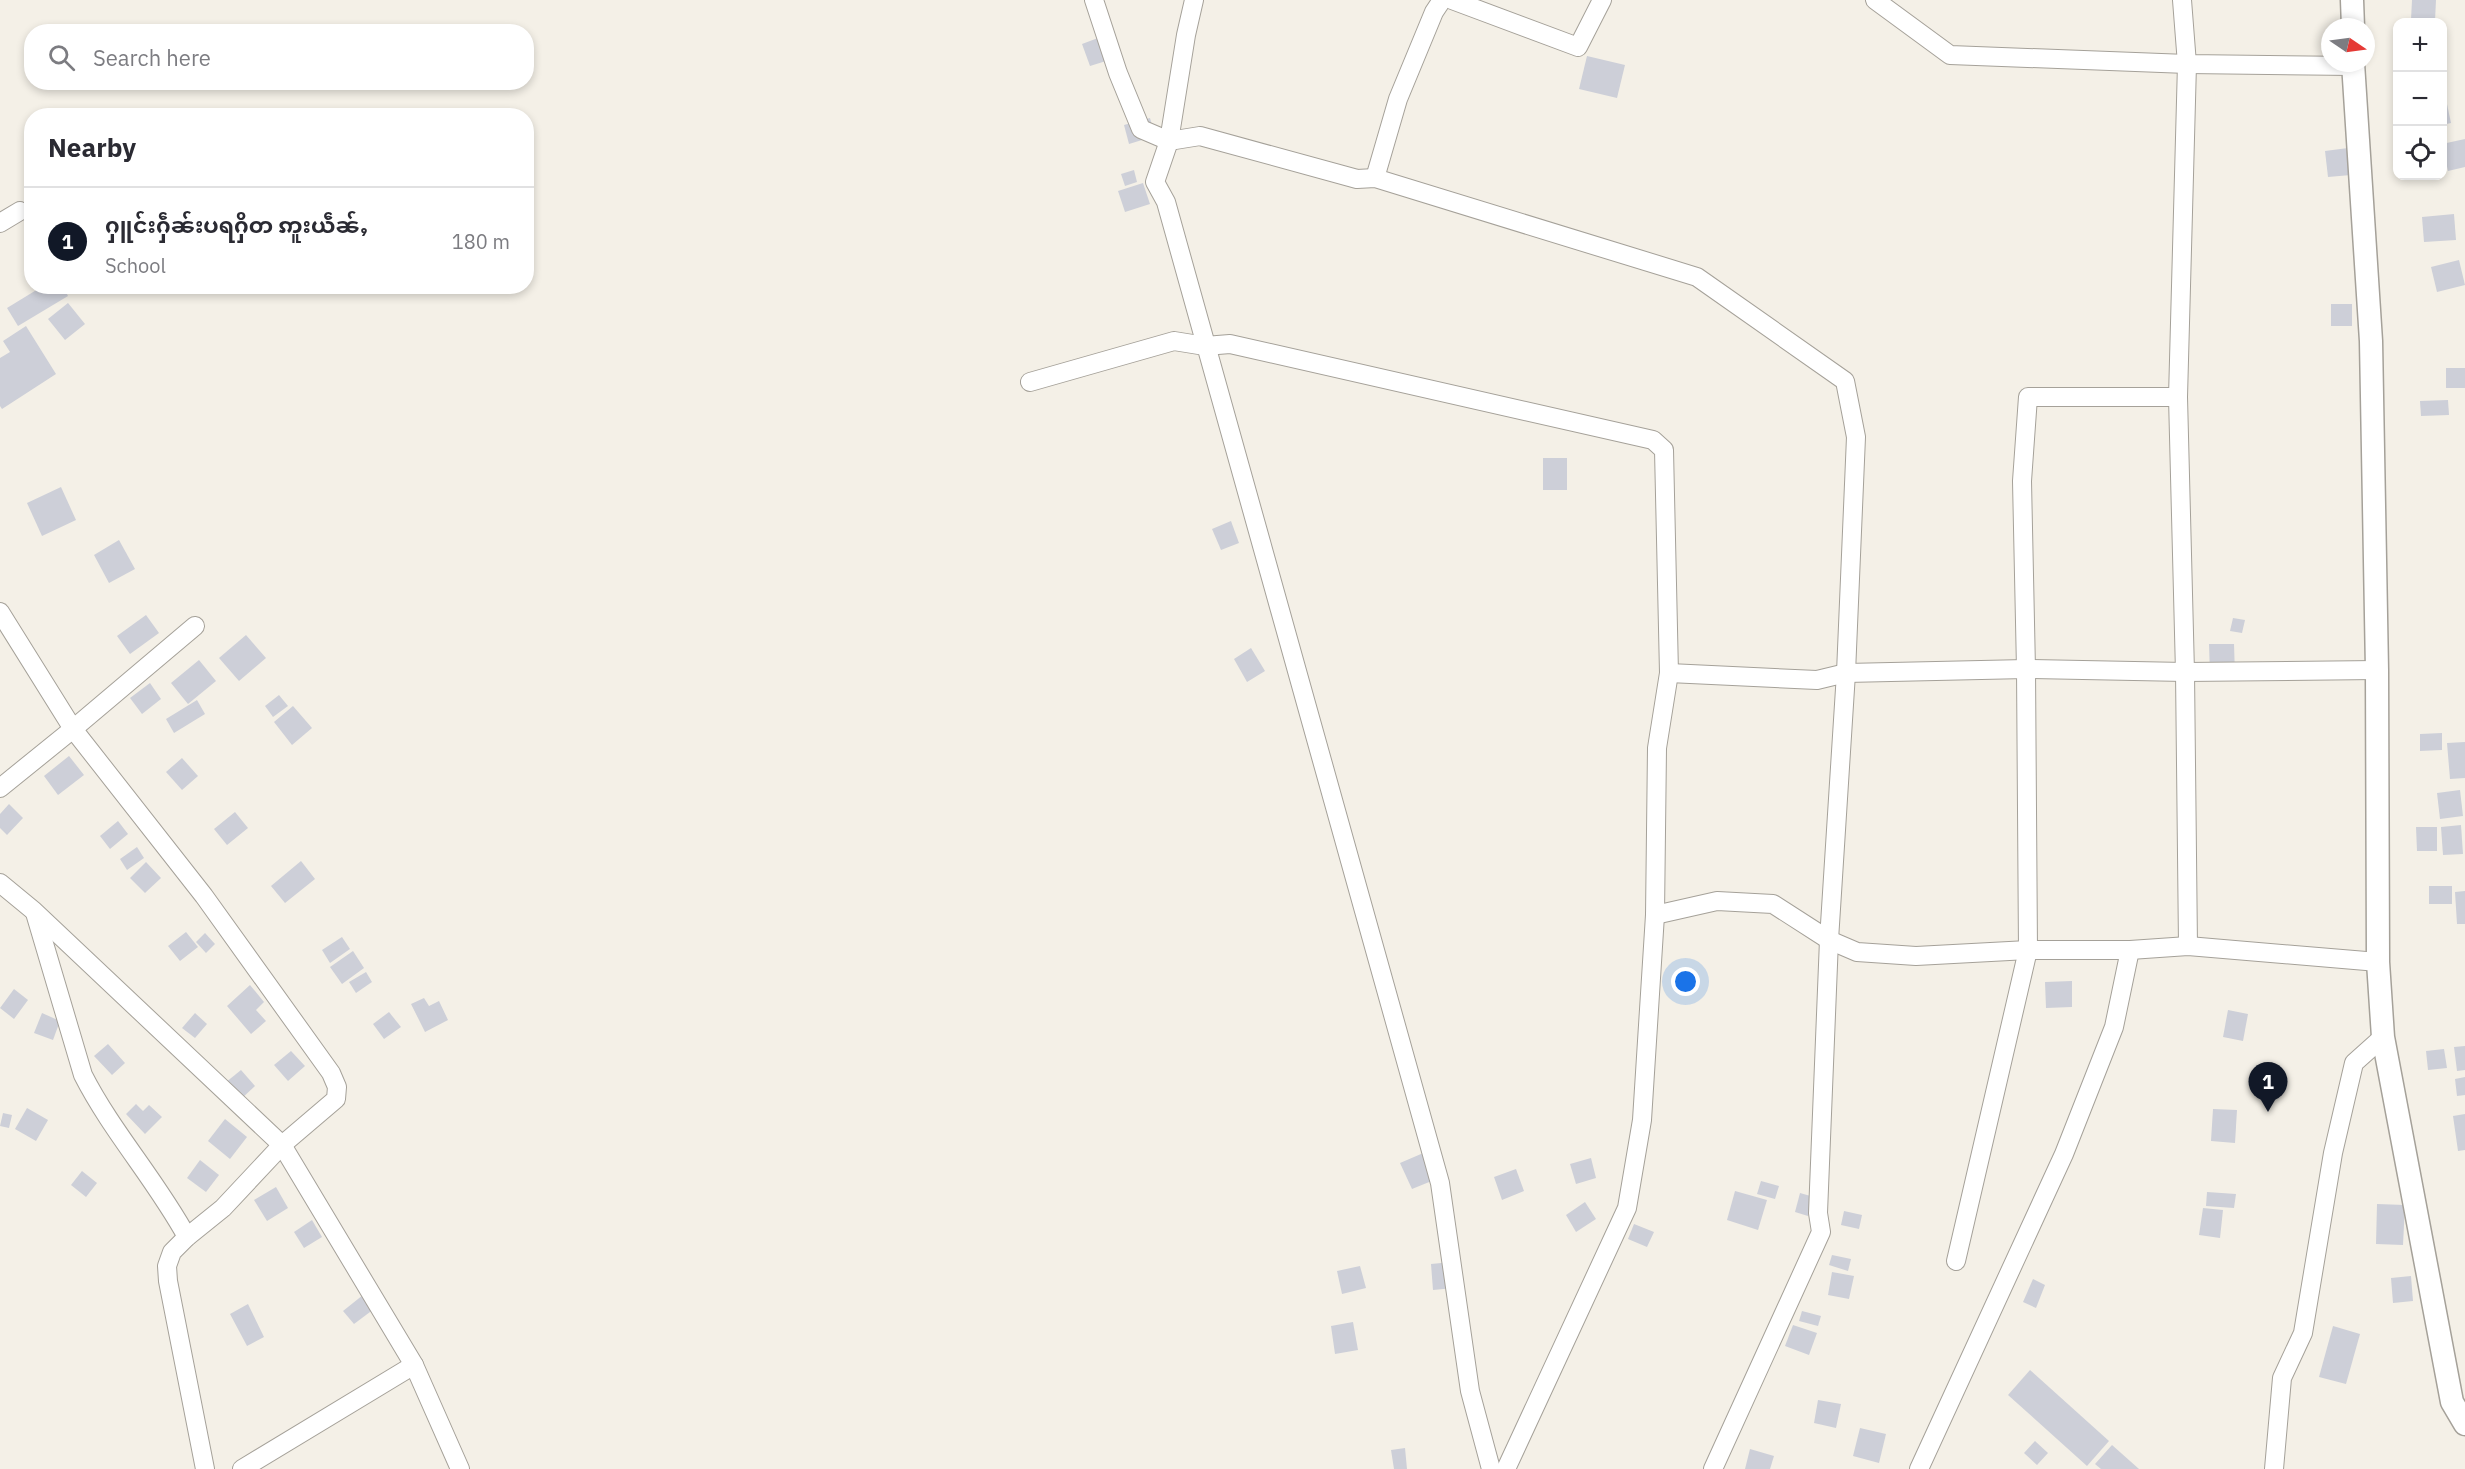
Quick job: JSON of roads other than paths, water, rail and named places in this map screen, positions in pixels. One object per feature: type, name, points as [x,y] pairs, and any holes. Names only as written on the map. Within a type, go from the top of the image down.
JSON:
[{"type":"street","points":[[1094,0],[1118,72],[1141,129],[1168,141],[1200,136],[1357,179],[1375,178],[1697,277],[1845,381],[1856,437],[1846,673],[1829,940],[1818,1213],[1821,1232],[1713,1469]]},
{"type":"street","points":[[1194,0],[1168,141],[1155,182],[1166,202],[1440,1183],[1470,1391],[1491,1469]]},
{"type":"street","points":[[1375,178],[1398,99],[1434,12],[1442,0]]},
{"type":"street","points":[[1452,0],[1578,47],[1602,0]]},
{"type":"street","points":[[1875,0],[1950,55],[2187,64],[2321,64]]},
{"type":"street","points":[[2182,0],[2187,64],[2178,397],[2185,672],[2188,946]]},
{"type":"street","points":[[2352,0],[2353,18]]},
{"type":"street","points":[[2354,72],[2371,341],[2377,670],[2378,962],[2383,1037],[2452,1402],[2465,1424]]},
{"type":"street","points":[[0,223],[20,211]]},
{"type":"street","points":[[1030,382],[1174,341],[1205,346],[1230,344],[1653,440],[1664,450],[1670,673],[1657,748],[1655,915],[1642,1120],[1627,1208],[1506,1469]]},
{"type":"street","points":[[1956,1261],[2028,950],[2022,481],[2028,397],[2178,397]]},
{"type":"street","points":[[0,612],[73,729],[204,896],[338,1087],[336,1099],[282,1144],[223,1208],[187,1237],[172,1252],[167,1266],[205,1469]]},
{"type":"street","points":[[0,788],[195,626]]},
{"type":"street","points":[[1670,673],[1817,680],[1846,673],[2026,669],[2185,672],[2377,670]]},
{"type":"street","points":[[0,883],[34,911],[282,1144],[414,1365],[460,1469]]},
{"type":"street","points":[[1655,915],[1717,901],[1773,904],[1829,940],[1857,952],[1916,956],[2028,950],[2130,950],[2188,946],[2378,962]]},
{"type":"street","points":[[34,911],[83,1075],[95,1098],[169,1204],[187,1237]]},
{"type":"street","points":[[1919,1469],[2064,1154],[2114,1027],[2130,950]]},
{"type":"street","points":[[2274,1469],[2282,1378],[2303,1333],[2333,1154],[2354,1063],[2383,1037]]},
{"type":"street","points":[[242,1469],[414,1365]]},
{"type":"place","name":"ႁူင်းႁဵၼ်းပရႁိတ ဢူးယဵၼ်ႇ","points":[[2268,1112]]}]
